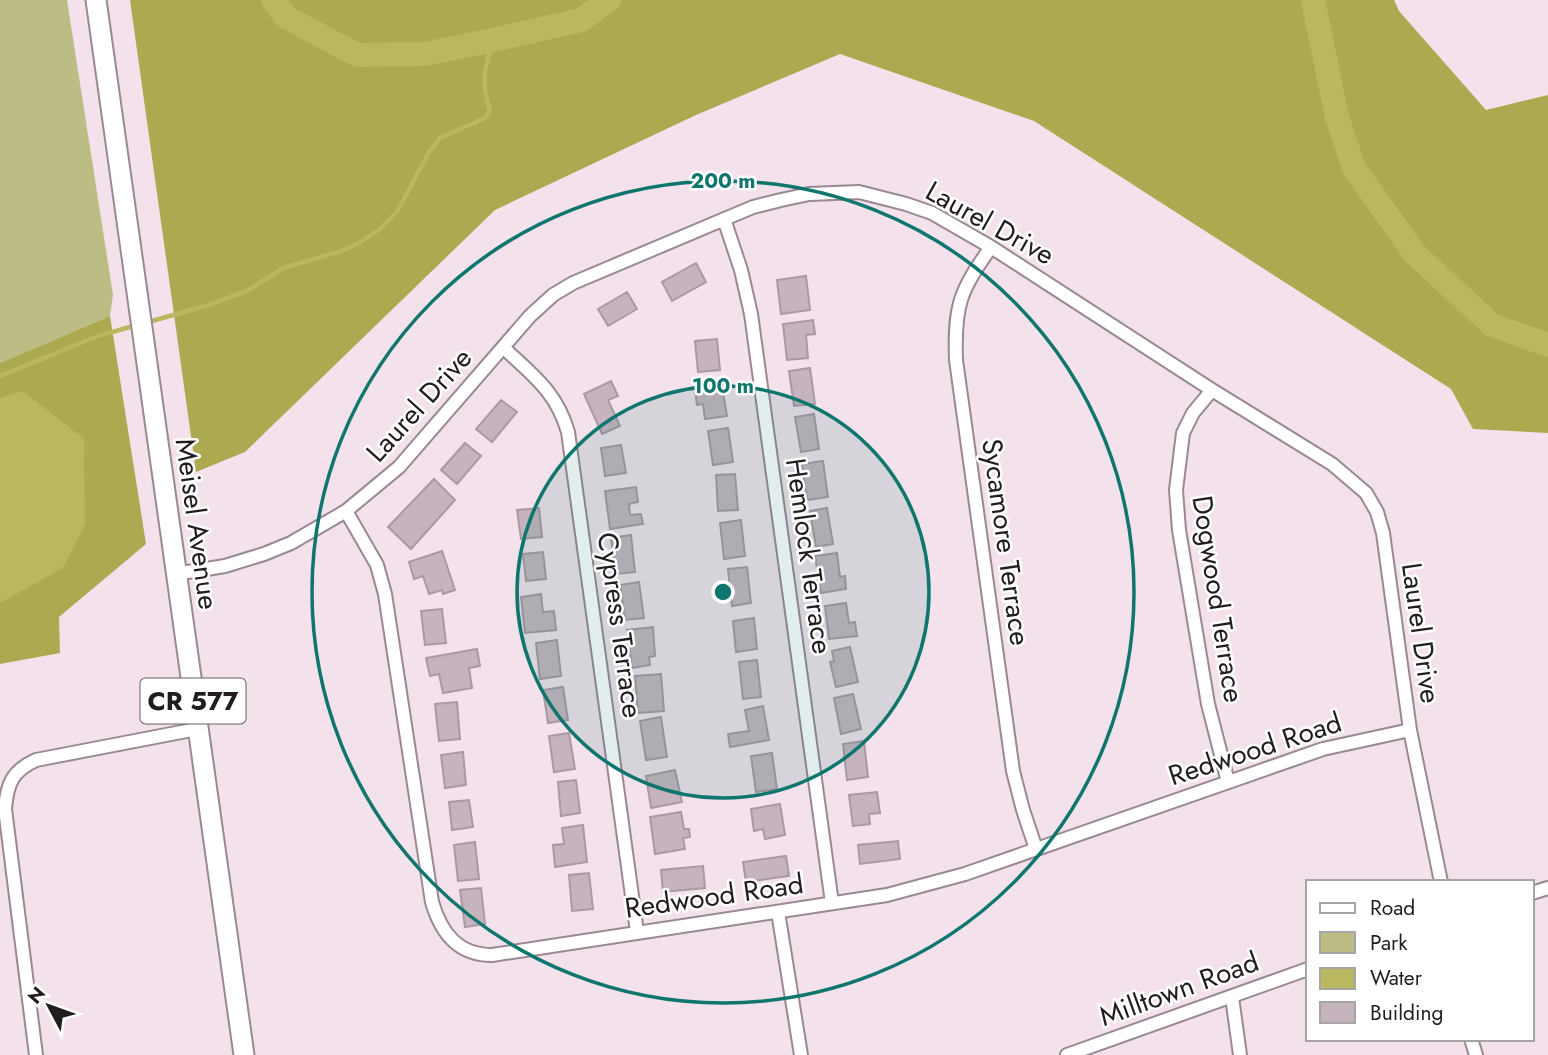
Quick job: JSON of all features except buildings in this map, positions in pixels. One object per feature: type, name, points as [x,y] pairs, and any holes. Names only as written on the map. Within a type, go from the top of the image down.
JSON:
[{"type":"main road","name":"Meisel Avenue","points":[[96,0],[244,1055]]},
{"type":"street","name":"Laurel Drive","points":[[175,574],[225,566],[264,554],[291,543],[346,511],[399,467],[530,316],[553,295],[573,283],[753,207],[809,194],[859,192],[880,196],[932,213],[991,247],[1332,464],[1366,493],[1377,512],[1383,533],[1410,730],[1441,880]]},
{"type":"street","name":"Hemlock Terrace","points":[[723,219],[741,270],[751,313],[832,903]]},
{"type":"street","name":"Sycamore Terrace","points":[[991,247],[967,281],[958,309],[955,331],[956,360],[1013,771],[1036,849]]},
{"type":"street","name":"Cypress Terrace","points":[[504,348],[553,396],[562,412],[568,432],[637,932]]},
{"type":"street","name":"Dogwood Terrace","points":[[1212,390],[1183,433],[1176,490],[1179,530],[1208,704],[1228,782]]},
{"type":"street","name":"Redwood Road","points":[[346,511],[377,565],[385,594],[432,902],[443,929],[464,949],[477,955],[492,955],[887,895],[965,874],[1323,749],[1410,730]]},
{"type":"street","points":[[36,1055],[5,809],[7,789],[12,776],[22,766],[36,760],[197,729]]},
{"type":"street","points":[[778,912],[801,1055]]},
{"type":"street","name":"Milltown Road","points":[[1067,1055],[1306,970]]},
{"type":"street","points":[[1232,997],[1240,1055]]},
{"type":"green space","points":[[0,0],[67,0],[113,295],[110,316],[0,363]]},
{"type":"shaded area","points":[[130,0],[1394,0],[1399,11],[1486,110],[1548,95],[1548,433],[1473,429],[1451,389],[1034,121],[840,54],[696,115],[495,210],[245,452],[196,472]]},
{"type":"shaded area","points":[[110,316],[146,544],[59,617],[60,653],[0,664],[0,363]]},
{"type":"water","points":[[23,391],[84,439],[85,525],[63,568],[0,603],[0,398]]},
{"type":"waterway","points":[[273,0],[286,17],[357,55],[425,54],[493,40],[581,20],[609,0]]},
{"type":"waterway","points":[[1313,0],[1337,117],[1354,168],[1415,254],[1492,325],[1548,345]]},
{"type":"waterway","points":[[145,323],[212,304],[249,290],[283,268],[342,251],[380,229],[397,212],[429,152],[440,138],[485,118],[490,110],[485,90],[485,74],[493,40]]},
{"type":"waterway","points":[[0,376],[98,336],[137,325]]}]
